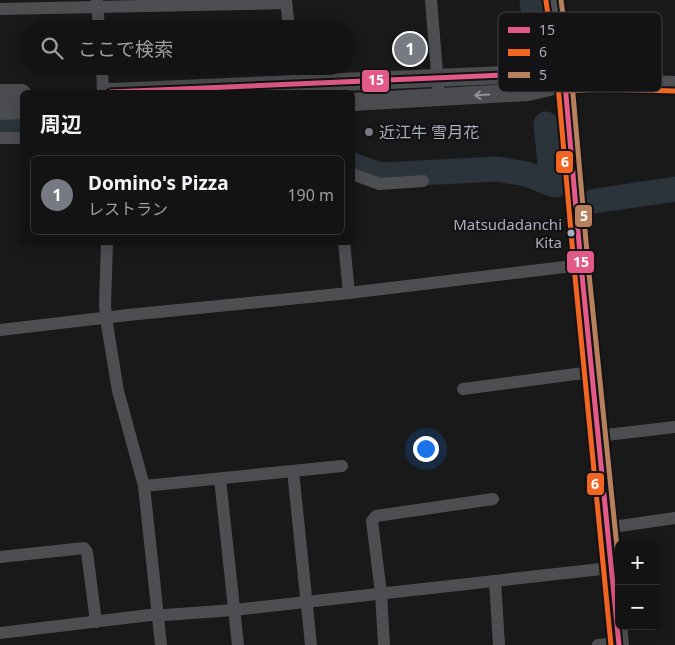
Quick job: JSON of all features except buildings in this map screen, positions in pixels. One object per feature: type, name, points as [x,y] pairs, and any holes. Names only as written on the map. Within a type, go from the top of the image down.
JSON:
[{"type":"main road","points":[[233,90],[294,89],[498,76]]},
{"type":"main road","points":[[355,102],[528,92]]},
{"type":"main road","points":[[566,92],[606,528],[619,644]]},
{"type":"main road","points":[[0,93],[20,93]]},
{"type":"main road","points":[[0,111],[20,110]]},
{"type":"street","points":[[431,0],[438,98]]},
{"type":"street","points":[[7,6],[286,2],[288,20]]},
{"type":"street","points":[[97,4],[98,20]]},
{"type":"street","points":[[102,75],[103,90]]},
{"type":"street","points":[[293,75],[294,89]]},
{"type":"street","points":[[662,83],[675,84]]},
{"type":"street","points":[[0,138],[20,138]]},
{"type":"street","points":[[355,175],[380,184],[423,181]]},
{"type":"street","points":[[107,245],[106,318],[118,391],[144,486],[161,645]]},
{"type":"street","points":[[344,245],[349,294]]},
{"type":"street","points":[[0,330],[349,294],[581,265]]},
{"type":"street","points":[[464,390],[591,372]]},
{"type":"street","points":[[598,436],[675,427]]},
{"type":"street","points":[[144,486],[342,466]]},
{"type":"street","points":[[293,471],[311,645]]},
{"type":"street","points":[[220,479],[238,645]]},
{"type":"street","points":[[384,645],[372,521],[376,516],[493,499]]},
{"type":"street","points":[[606,528],[675,518]]},
{"type":"street","points":[[0,557],[84,548],[87,552],[96,622]]},
{"type":"street","points":[[0,633],[158,615],[234,610],[307,600],[610,568]]},
{"type":"street","points":[[494,581],[500,645]]},
{"type":"street","points":[[598,645],[619,644]]},
{"type":"waterway","points":[[532,0],[533,12]]},
{"type":"waterway","points":[[546,124],[552,184]]},
{"type":"waterway","points":[[0,128],[20,128]]},
{"type":"waterway","points":[[355,166],[380,175],[497,169],[526,174],[555,185]]},
{"type":"waterway","points":[[595,201],[675,189]]},
{"type":"transit line","name":"5","points":[[561,0],[563,12]]},
{"type":"transit line","name":"6","points":[[546,1],[548,12]]},
{"type":"transit line","name":"15","points":[[156,90],[498,75]]},
{"type":"transit line","name":"6","points":[[662,91],[675,91]]},
{"type":"transit line","name":"6","points":[[559,92],[611,645]]},
{"type":"transit line","name":"15","points":[[566,92],[619,645]]},
{"type":"transit line","name":"5","points":[[573,92],[616,540]]},
{"type":"place","name":"Domino's Pizza","points":[[410,49]]},
{"type":"place","name":"近江牛 雪月花","points":[[369,132]]},
{"type":"place","name":"Matsudadanchi Kita","points":[[571,233]]}]
